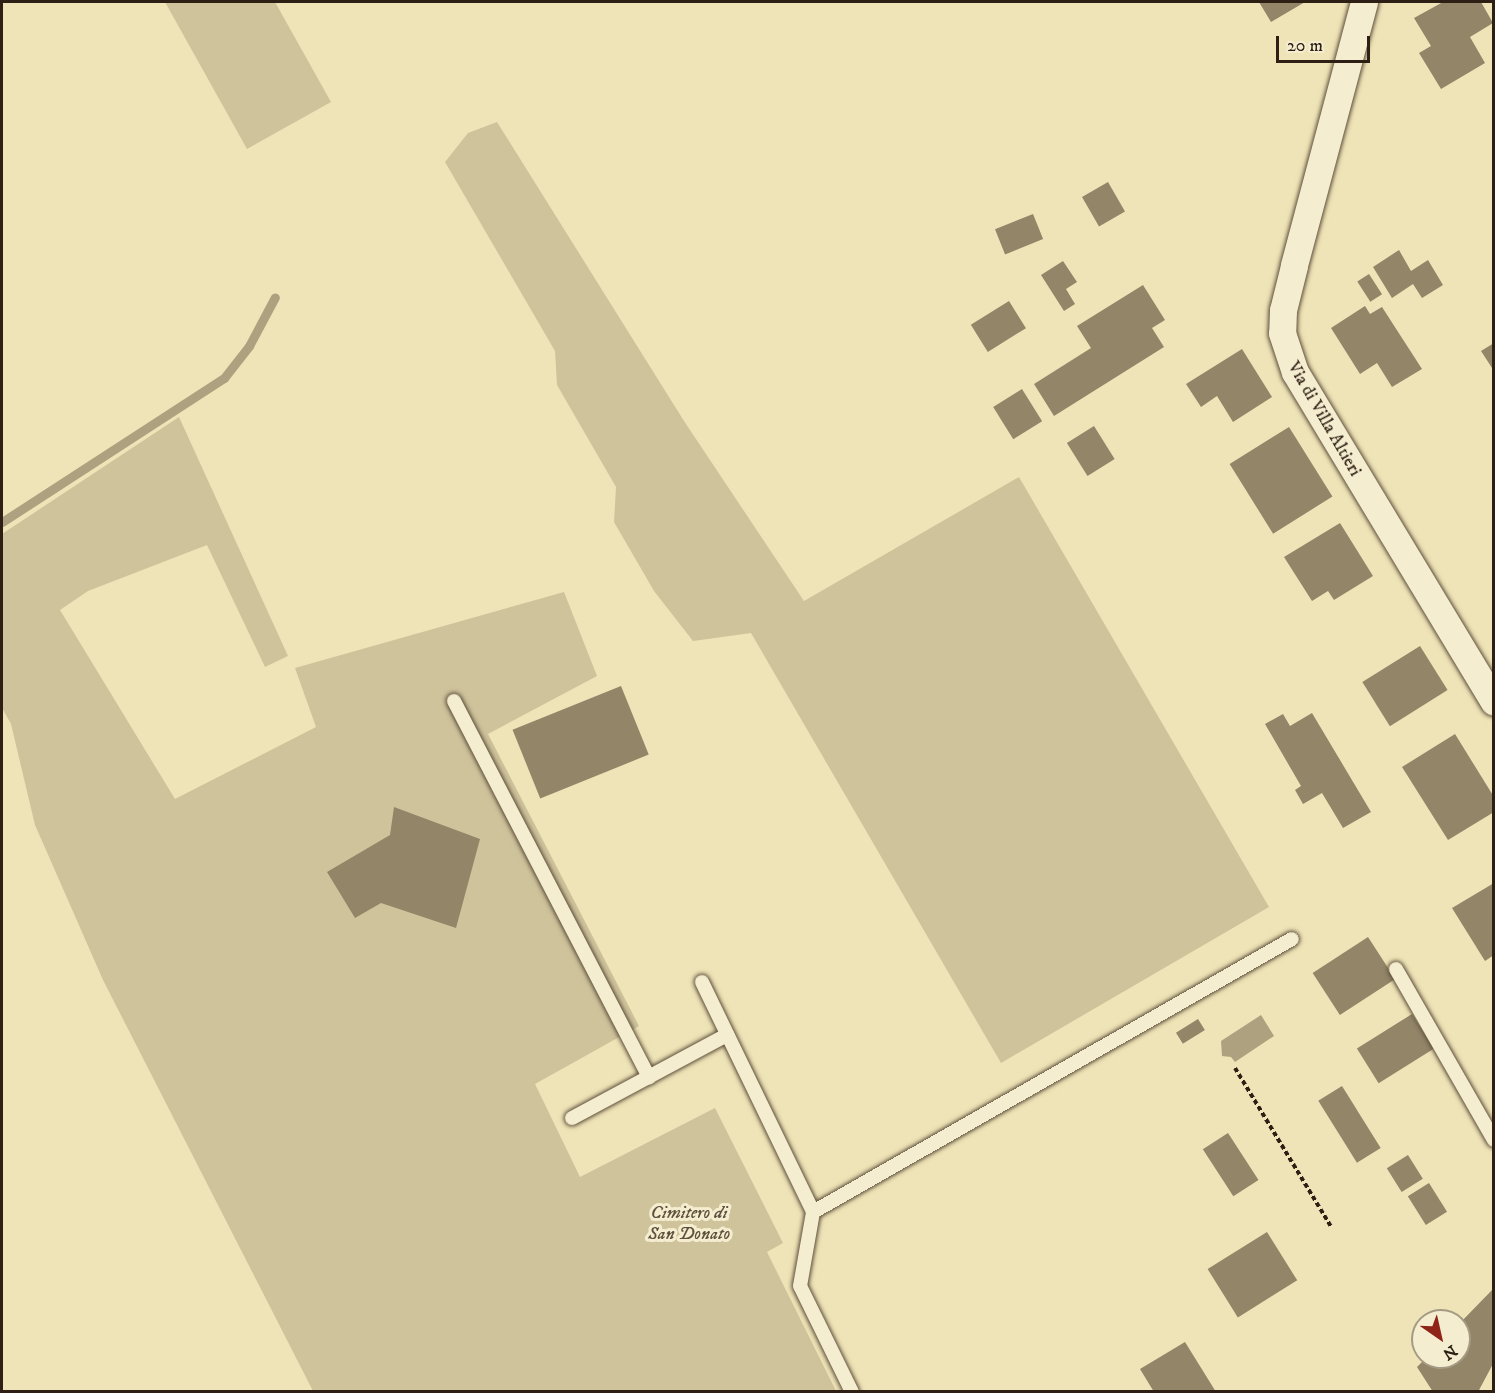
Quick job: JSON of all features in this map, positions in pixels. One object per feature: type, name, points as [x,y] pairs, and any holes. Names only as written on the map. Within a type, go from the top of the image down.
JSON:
[{"type":"street","name":"Via di Villa Altieri","points":[[1364,2],[1283,310],[1282,333],[1295,372],[1494,702]]},
{"type":"lane","points":[[454,701],[649,1077]]},
{"type":"lane","points":[[813,1212],[1292,939]]},
{"type":"lane","points":[[1396,969],[1494,1140]]},
{"type":"lane","points":[[702,982],[813,1212],[800,1286],[852,1392]]},
{"type":"lane","points":[[572,1118],[727,1035]]},
{"type":"path","points":[[1235,1068],[1332,1228]]},
{"type":"green space","points":[[165,2],[275,2],[331,102],[247,149]]},
{"type":"green space","points":[[497,122],[684,421],[804,601],[1019,477],[1269,907],[1001,1063],[751,633],[693,641],[654,591],[614,522],[616,487],[557,385],[555,351],[445,162],[468,133]]},
{"type":"green space","name":"Cimitero di San Donato","points":[[179,417],[288,656],[265,667],[207,545],[88,591],[60,610],[175,799],[316,727],[295,668],[564,592],[597,676],[488,734],[639,1026],[535,1084],[580,1177],[715,1108],[783,1243],[767,1252],[836,1391],[313,1391],[103,980],[35,825],[11,724],[2,708],[2,534]]},
{"type":"shaded area","points":[[1261,1015],[1274,1036],[1235,1062],[1231,1057],[1222,1056],[1221,1041]]},
{"type":"building","points":[[1259,2],[1305,2],[1271,22]]},
{"type":"building","points":[[1443,2],[1481,2],[1493,23],[1470,37],[1485,63],[1441,89],[1419,53],[1431,46],[1414,18]]},
{"type":"building","points":[[1108,182],[1125,211],[1099,226],[1082,197]]},
{"type":"building","points":[[1033,214],[1043,239],[1005,254],[995,229]]},
{"type":"building","points":[[1399,250],[1411,271],[1428,260],[1443,285],[1422,298],[1413,284],[1392,298],[1373,267]]},
{"type":"building","points":[[1063,261],[1077,282],[1066,289],[1075,304],[1064,311],[1041,275]]},
{"type":"building","points":[[1369,274],[1382,294],[1370,302],[1357,282]]},
{"type":"building","points":[[1143,285],[1165,320],[1152,328],[1164,347],[1054,416],[1034,384],[1091,348],[1077,326]]},
{"type":"building","points":[[1009,301],[1026,328],[988,352],[971,325]]},
{"type":"building","points":[[1365,306],[1370,314],[1382,307],[1422,369],[1392,387],[1377,363],[1360,374],[1331,328]]},
{"type":"building","points":[[1494,343],[1494,371],[1481,351]]},
{"type":"building","points":[[1242,349],[1272,397],[1233,422],[1217,396],[1201,407],[1186,384]]},
{"type":"building","points":[[1022,389],[1042,421],[1013,439],[993,407]]},
{"type":"building","points":[[1094,426],[1115,459],[1088,476],[1067,443]]},
{"type":"building","points":[[1289,427],[1332,497],[1273,534],[1230,464]]},
{"type":"building","points":[[1340,523],[1373,576],[1334,600],[1328,591],[1312,601],[1284,557]]},
{"type":"building","points":[[1420,646],[1448,690],[1390,726],[1362,682]]},
{"type":"building","points":[[621,686],[649,755],[540,798],[513,730]]},
{"type":"building","points":[[1312,713],[1371,812],[1343,828],[1322,793],[1303,804],[1295,790],[1301,786],[1265,724],[1283,714],[1290,726]]},
{"type":"building","points":[[1455,734],[1494,797],[1494,812],[1448,840],[1402,767]]},
{"type":"building","points":[[394,807],[480,839],[456,928],[381,903],[355,918],[327,872],[390,835]]},
{"type":"building","points":[[1494,883],[1494,955],[1485,961],[1452,908]]},
{"type":"building","points":[[1368,937],[1395,979],[1340,1015],[1313,973]]},
{"type":"building","points":[[1412,1014],[1434,1049],[1379,1083],[1357,1048]]},
{"type":"building","points":[[1198,1019],[1205,1030],[1183,1044],[1176,1033]]},
{"type":"building","points":[[1342,1086],[1381,1148],[1357,1163],[1318,1101]]},
{"type":"building","points":[[1228,1133],[1258,1180],[1233,1196],[1203,1149]]},
{"type":"building","points":[[1408,1155],[1423,1179],[1402,1192],[1387,1168]]},
{"type":"building","points":[[1429,1183],[1447,1212],[1426,1225],[1408,1196]]},
{"type":"building","points":[[1267,1232],[1297,1280],[1238,1317],[1208,1269]]},
{"type":"building","points":[[1494,1288],[1494,1362],[1478,1392],[1433,1392],[1418,1369],[1471,1369],[1471,1312]]},
{"type":"building","points":[[1185,1342],[1216,1392],[1154,1392],[1140,1369]]},
{"type":"waterway","points":[[2,522],[224,378],[249,346],[275,297]]}]
